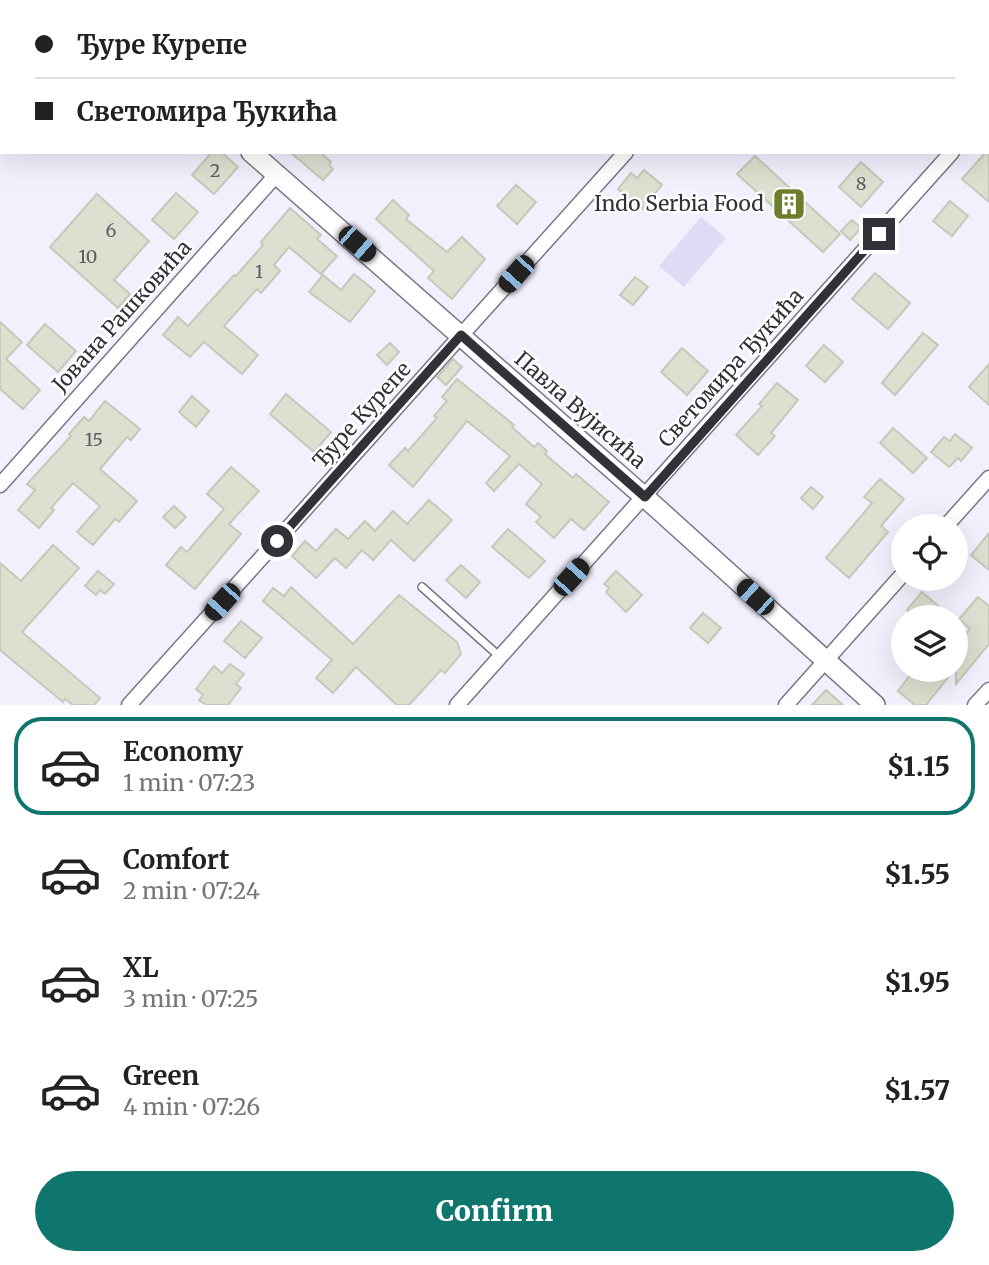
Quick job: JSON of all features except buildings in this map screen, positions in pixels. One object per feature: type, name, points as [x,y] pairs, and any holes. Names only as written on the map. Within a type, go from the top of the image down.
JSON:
[{"type":"street","name":"Павла Вујисића","points":[[253,154],[645,497],[875,705]]},
{"type":"street","name":"Ђуре Курепе","points":[[129,705],[623,154]]},
{"type":"street","name":"Светомира Ђукића","points":[[457,705],[950,154]]},
{"type":"street","name":"Јована Рашковића","points":[[0,485],[276,174]]},
{"type":"street","points":[[957,514],[989,478]]},
{"type":"street","points":[[786,705],[891,587]]},
{"type":"street","points":[[975,705],[989,690]]},
{"type":"lane","points":[[422,587],[499,656]]},
{"type":"shaded area","points":[[701,217],[726,238],[684,287],[659,266]]},
{"type":"place","name":"Indo Serbia Food","points":[[789,204]]},
{"type":"route","points":[[277,541],[461,335],[645,497],[879,234]]}]
